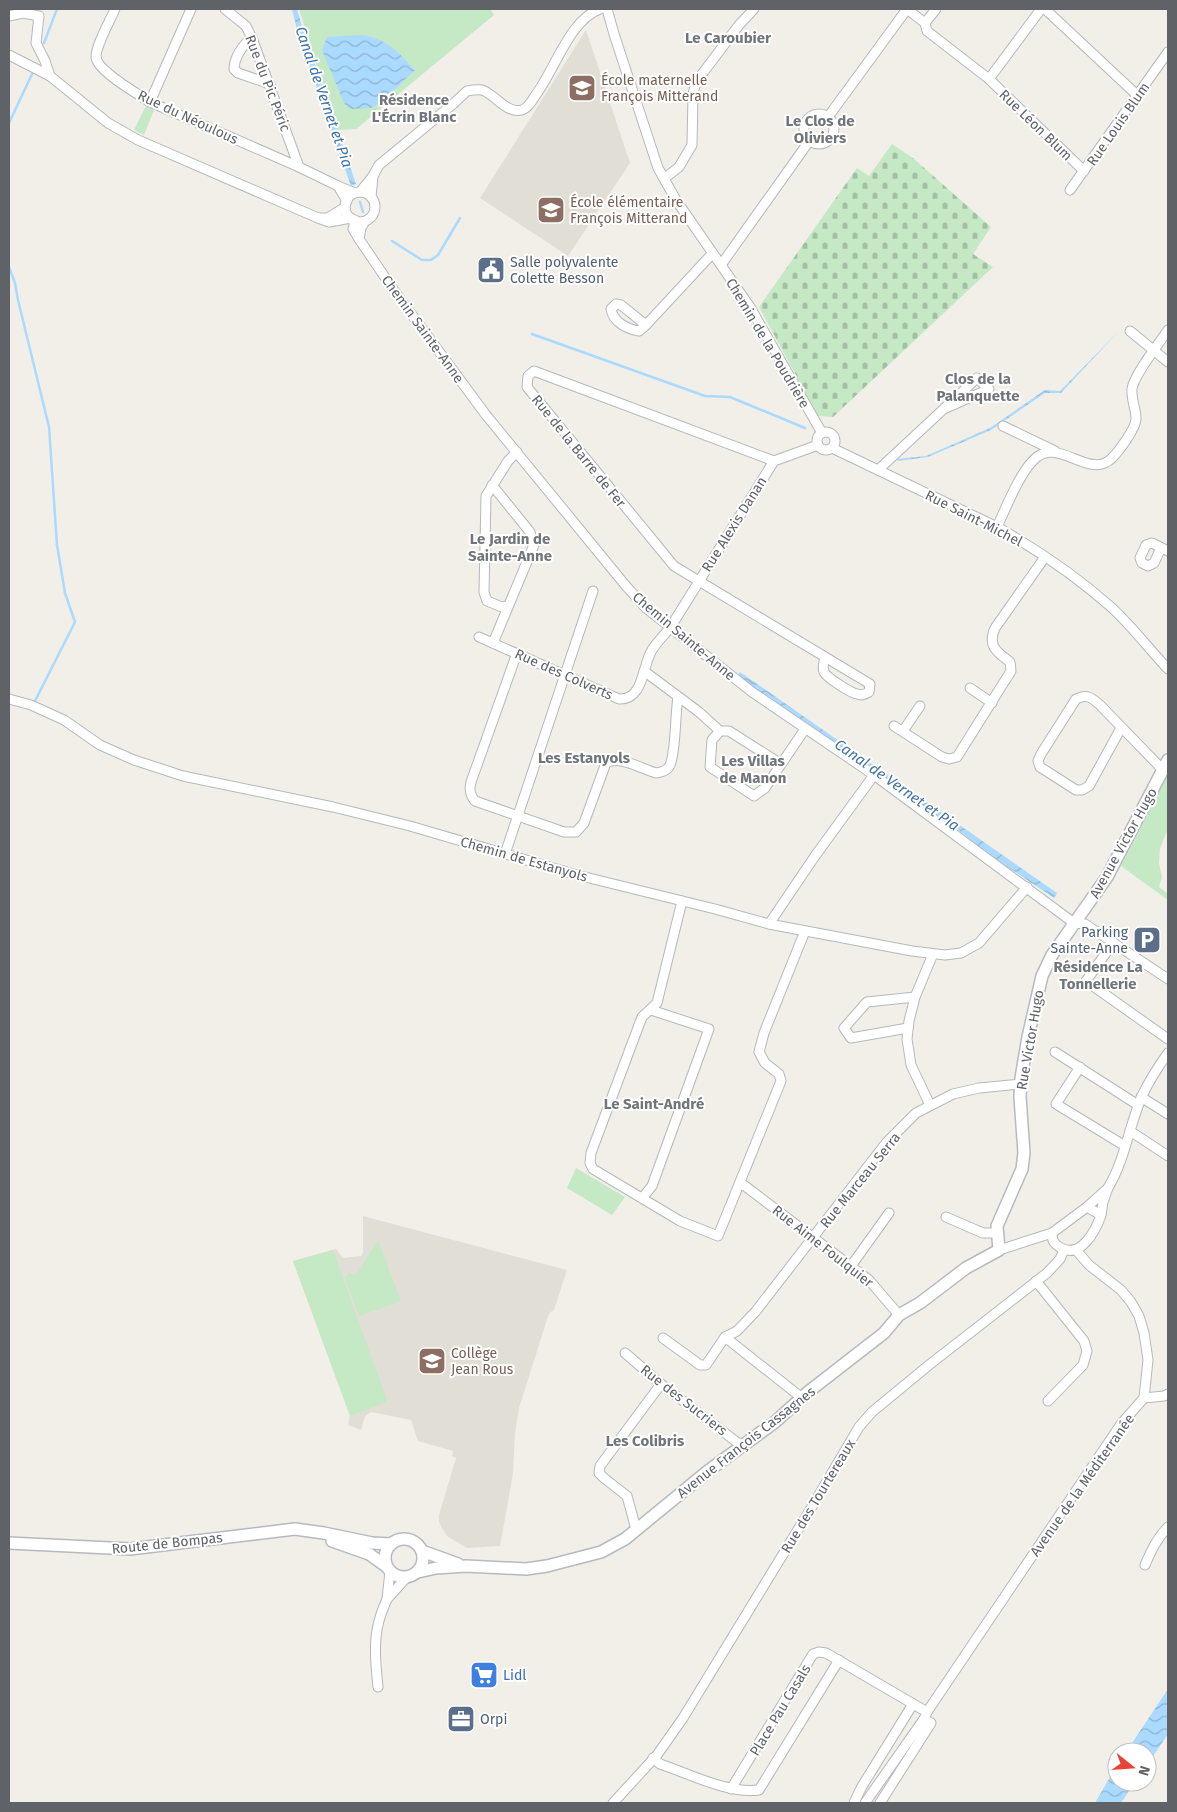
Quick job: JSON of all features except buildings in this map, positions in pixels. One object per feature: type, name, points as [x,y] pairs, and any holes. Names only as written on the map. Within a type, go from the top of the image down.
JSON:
[{"type":"main road","name":"Avenue Victor Hugo","points":[[1074,923],[1107,877],[1166,765]]},
{"type":"main road","name":"Rue Victor Hugo","points":[[999,1250],[996,1226],[1016,1184],[1023,1161],[1020,1084],[1028,1037],[1042,976],[1052,955],[1074,923]]},
{"type":"main road","name":"Avenue François Cassagnes","points":[[418,1572],[436,1568],[466,1566],[507,1569],[547,1566],[601,1552],[625,1539],[708,1471],[775,1422],[802,1398],[884,1333],[899,1315],[920,1303],[966,1268],[999,1250]]},
{"type":"main road","name":"Route de Bompas","points":[[9,1543],[130,1549],[296,1529],[372,1543],[391,1544]]},
{"type":"main road","name":"Route de Bompas","points":[[266,1532],[334,1542],[369,1554],[388,1569]]},
{"type":"main road","points":[[398,1540],[412,1541],[422,1551],[422,1566],[418,1572],[407,1577],[395,1575],[388,1569],[385,1554],[391,1544],[398,1540]]},
{"type":"main road","name":"Avenue François Cassagnes","points":[[422,1551],[440,1559],[466,1566]]},
{"type":"street","name":"Rue du Néoulous","points":[[114,9],[96,58],[100,66],[132,91],[150,102],[300,167],[338,186],[357,192]]},
{"type":"street","points":[[150,102],[192,9]]},
{"type":"street","name":"Rue du Pic Péric","points":[[225,9],[246,26],[252,38],[300,167]]},
{"type":"street","points":[[318,218],[328,218],[346,204],[373,176],[379,165],[467,91],[483,90],[513,110],[523,110],[528,107],[545,84],[568,38],[591,12],[600,9]]},
{"type":"street","name":"Chemin de la Poudrière","points":[[607,9],[658,168],[676,200],[750,307],[822,433]]},
{"type":"street","points":[[665,178],[679,166],[692,145],[692,94],[696,82],[739,25],[754,9]]},
{"type":"street","points":[[828,117],[907,9]]},
{"type":"street","name":"Rue Léon Blum","points":[[907,9],[925,23],[927,31],[989,79],[1084,171]]},
{"type":"street","points":[[925,23],[936,9]]},
{"type":"street","points":[[989,79],[1041,9]]},
{"type":"street","points":[[1045,9],[1138,96]]},
{"type":"street","points":[[9,16],[23,12],[41,13],[36,43],[50,76]]},
{"type":"street","points":[[252,38],[245,42],[234,63],[234,69],[238,73],[270,84]]},
{"type":"street","name":"Rue Louis Blum","points":[[1070,190],[1168,52]]},
{"type":"street","points":[[9,56],[50,76],[108,123],[138,140],[328,222],[353,219],[365,221]]},
{"type":"street","points":[[818,114],[828,117],[832,120],[834,129],[831,138],[824,144],[814,143],[805,132],[809,118],[818,114]]},
{"type":"street","points":[[721,265],[810,140]]},
{"type":"street","points":[[279,158],[294,151]]},
{"type":"street","points":[[359,239],[360,228],[373,215],[375,206],[371,197],[373,176]]},
{"type":"street","points":[[338,186],[346,204],[347,213],[353,219]]},
{"type":"street","points":[[357,192],[371,197]]},
{"type":"street","name":"Chemin Sainte-Anne","points":[[353,219],[354,229],[359,239],[395,292],[486,415],[646,608],[752,692],[874,775],[1074,923],[1085,924],[1168,979]]},
{"type":"street","points":[[646,325],[712,254]]},
{"type":"street","points":[[1130,330],[1168,362]]},
{"type":"street","points":[[1003,426],[1059,453],[1095,465],[1102,465],[1111,459],[1131,432],[1136,421],[1132,388],[1136,378],[1168,330]]},
{"type":"street","name":"Rue de la Barre de Fer","points":[[698,581],[674,566],[527,387],[528,376],[534,371],[774,461]]},
{"type":"street","points":[[878,470],[944,409]]},
{"type":"street","points":[[828,432],[833,436],[835,442],[832,448],[828,450],[822,449],[818,445],[818,438],[822,433],[828,432]]},
{"type":"street","name":"Rue Alexis Danan","points":[[670,628],[774,461],[818,445]]},
{"type":"street","name":"Rue Saint-Michel","points":[[832,448],[997,527],[1045,557],[1111,607],[1168,669]]},
{"type":"street","points":[[508,606],[502,607],[487,600],[484,592],[486,496],[508,461],[517,452]]},
{"type":"street","points":[[997,527],[1028,465],[1038,456],[1049,452],[1059,453]]},
{"type":"street","points":[[492,485],[530,532],[534,545],[493,643]]},
{"type":"street","points":[[894,726],[942,757],[949,759],[957,757],[1011,672],[1010,662],[997,652],[993,644],[992,636],[995,628],[1045,557]]},
{"type":"street","points":[[698,581],[825,657],[870,684],[869,692],[858,695],[830,679],[825,674],[823,667],[825,657]]},
{"type":"street","points":[[505,854],[566,676],[592,591]]},
{"type":"street","name":"Rue des Colverts","points":[[479,636],[566,676],[620,699],[626,699],[632,697],[637,691],[652,651],[670,628]]},
{"type":"street","points":[[517,653],[470,789],[471,797],[476,801],[564,832],[576,832],[584,823],[606,763],[611,760],[618,760],[651,771],[663,772],[669,767],[672,757],[678,697]]},
{"type":"street","points":[[644,671],[720,731],[729,731],[781,764]]},
{"type":"street","points":[[970,688],[992,703]]},
{"type":"street","points":[[1122,728],[1089,786],[1082,790],[1076,790],[1040,767],[1038,761],[1041,754],[1076,699],[1084,696],[1092,697],[1122,728],[1166,765]]},
{"type":"street","name":"Chemin de Estanyols","points":[[9,699],[31,705],[64,720],[100,745],[134,760],[183,776],[333,806],[410,826],[577,875],[769,924],[805,931],[932,954],[961,954],[980,943],[1027,888]]},
{"type":"street","points":[[903,731],[920,706]]},
{"type":"street","points":[[720,731],[712,740],[710,767],[754,796],[765,788],[805,729]]},
{"type":"street","points":[[769,924],[815,856],[874,775]]},
{"type":"street","points":[[682,902],[657,1003],[642,1017],[591,1153],[590,1162],[593,1169],[680,1220],[718,1236],[781,1082],[779,1074],[765,1063],[759,1052],[764,1032],[805,931]]},
{"type":"street","points":[[1113,943],[1086,981],[1168,1039]]},
{"type":"street","points":[[930,1105],[911,1066],[907,1039],[915,996],[932,954]]},
{"type":"street","points":[[908,1028],[851,1038],[844,1028],[866,1002],[915,996]]},
{"type":"street","points":[[643,1198],[652,1186],[709,1029],[651,1010]]},
{"type":"street","points":[[1055,1052],[1140,1101],[1168,1114]]},
{"type":"street","points":[[1052,1233],[1052,1240],[1056,1245],[1064,1250],[1072,1251],[1081,1248],[1097,1226],[1103,1202],[1108,1188],[1117,1173],[1140,1101],[1154,1073],[1168,1053]]},
{"type":"street","points":[[1080,1067],[1056,1104],[1126,1146]]},
{"type":"street","name":"Rue Marceau Serra","points":[[725,1337],[736,1331],[756,1311],[886,1143],[916,1113],[953,1094],[979,1088],[1020,1084]]},
{"type":"street","points":[[1130,1131],[1168,1156]]},
{"type":"street","name":"Rue Aime Foulquier","points":[[741,1183],[869,1280],[899,1315]]},
{"type":"street","points":[[999,1250],[1052,1233],[1087,1207],[1108,1188]]},
{"type":"street","points":[[1087,1207],[1101,1215]]},
{"type":"street","points":[[851,1266],[889,1213]]},
{"type":"street","points":[[946,1217],[983,1233],[997,1233]]},
{"type":"street","name":"Rue des Tourtereaux","points":[[613,1803],[653,1758],[683,1718],[810,1510],[858,1427],[872,1412],[922,1370],[1036,1282],[1053,1266],[1064,1250]]},
{"type":"street","points":[[1076,1250],[1089,1264],[1121,1290],[1139,1316],[1148,1360],[1144,1398],[1168,1394]]},
{"type":"street","points":[[1036,1282],[1084,1341],[1087,1351],[1083,1364],[1048,1401]]},
{"type":"street","points":[[663,1338],[700,1365],[706,1365],[725,1337],[802,1398]]},
{"type":"street","name":"Rue des Sucriers","points":[[624,1353],[738,1443],[745,1444]]},
{"type":"street","points":[[636,1529],[627,1496],[599,1473],[600,1466],[661,1384]]},
{"type":"street","name":"Avenue de la Méditerranée","points":[[865,1803],[1121,1424],[1144,1398]]},
{"type":"street","points":[[1144,1565],[1152,1549],[1168,1527]]},
{"type":"street","points":[[378,1688],[376,1664],[377,1629],[387,1599],[388,1569]]},
{"type":"street","points":[[387,1599],[407,1577]]},
{"type":"street","name":"Place Pau Casals","points":[[731,1789],[813,1654],[819,1652],[826,1653],[839,1660],[913,1704],[925,1715]]},
{"type":"street","name":"Place Pau Casals","points":[[653,1758],[660,1764],[731,1789],[759,1790],[839,1660]]},
{"type":"street","points":[[854,1803],[861,1788],[913,1704]]},
{"type":"street","name":"Avenue de la Méditerranée","points":[[880,1803],[931,1723],[925,1715]]},
{"type":"shaded area","points":[[586,30],[630,163],[568,256],[480,198]]},
{"type":"shaded area","name":"Collège Jean Rous","points":[[363,1216],[567,1270],[554,1310],[549,1313],[519,1408],[515,1433],[513,1474],[500,1546],[467,1548],[447,1536],[439,1522],[439,1515],[456,1458],[452,1456],[453,1451],[418,1441],[411,1420],[371,1412],[365,1416],[361,1430],[348,1425],[350,1415],[293,1261],[336,1249],[343,1258],[361,1256],[363,1252]]},
{"type":"green space","points":[[299,9],[490,9],[494,15],[356,129],[337,130]]},
{"type":"green space","points":[[146,106],[154,110],[144,135],[134,130]]},
{"type":"green space","points":[[892,144],[913,158],[991,227],[973,254],[993,267],[833,417],[818,416],[759,307],[857,168],[869,176]]},
{"type":"green space","points":[[1168,775],[1168,829],[1160,848],[1159,863],[1162,877],[1159,887],[1168,894],[1168,900],[1121,866]]},
{"type":"green space","points":[[576,1168],[625,1197],[612,1215],[567,1188]]},
{"type":"green space","points":[[378,1241],[401,1301],[359,1316],[345,1278],[349,1273],[355,1276]]},
{"type":"green space","points":[[333,1250],[387,1400],[384,1403],[350,1416],[293,1261]]},
{"type":"water","name":"Canal de Vernet et Pia","points":[[292,9],[297,9],[356,184],[351,186],[298,34]]},
{"type":"water","points":[[359,35],[377,39],[391,46],[415,70],[384,100],[371,108],[350,109],[344,103],[322,50],[327,37]]},
{"type":"water","points":[[1119,331],[1061,393],[1045,393],[991,430],[928,457],[898,461],[897,459],[926,456],[990,428],[1045,390],[1060,391]]},
{"type":"water","points":[[740,672],[1057,893],[1054,898],[993,857],[948,822],[737,677]]},
{"type":"water","points":[[1168,1689],[1168,1734],[1157,1750],[1157,1742],[1133,1742]]},
{"type":"water","points":[[1107,1782],[1107,1792],[1128,1792],[1121,1803],[1095,1803]]},
{"type":"waterway","points":[[44,43],[57,9]]},
{"type":"waterway","points":[[9,123],[33,72]]},
{"type":"waterway","points":[[360,202],[363,212]]},
{"type":"waterway","points":[[392,241],[422,260],[431,260],[438,255],[460,218]]},
{"type":"waterway","points":[[9,267],[15,283],[49,427],[57,545],[65,593],[75,622],[34,703]]},
{"type":"waterway","points":[[532,334],[705,396],[730,397],[805,428]]},
{"type":"place","name":"École maternelle François Mitterand","points":[[582,88]]},
{"type":"place","name":"École élémentaire François Mitterand","points":[[551,210]]},
{"type":"place","name":"Salle polyvalente Colette Besson","points":[[491,270]]},
{"type":"place","name":"Parking Sainte-Anne","points":[[1147,940]]},
{"type":"place","name":"Collège Jean Rous","points":[[432,1361]]},
{"type":"place","name":"Lidl","points":[[484,1675]]},
{"type":"place","name":"Orpi","points":[[461,1719]]},
{"type":"district","name":"Le Caroubier","points":[[728,38]]},
{"type":"district","name":"Résidence L'Écrin Blanc","points":[[414,108]]},
{"type":"district","name":"Le Clos de Oliviers","points":[[820,130]]},
{"type":"district","name":"Clos de la Palanquette","points":[[978,388]]},
{"type":"district","name":"Le Jardin de Sainte-Anne","points":[[510,548]]},
{"type":"district","name":"Les Estanyols","points":[[584,758]]},
{"type":"district","name":"Les Villas de Manon","points":[[753,770]]},
{"type":"district","name":"Résidence La Tonnellerie","points":[[1098,976]]},
{"type":"district","name":"Le Saint-André","points":[[654,1104]]},
{"type":"district","name":"Les Colibris","points":[[645,1441]]}]
